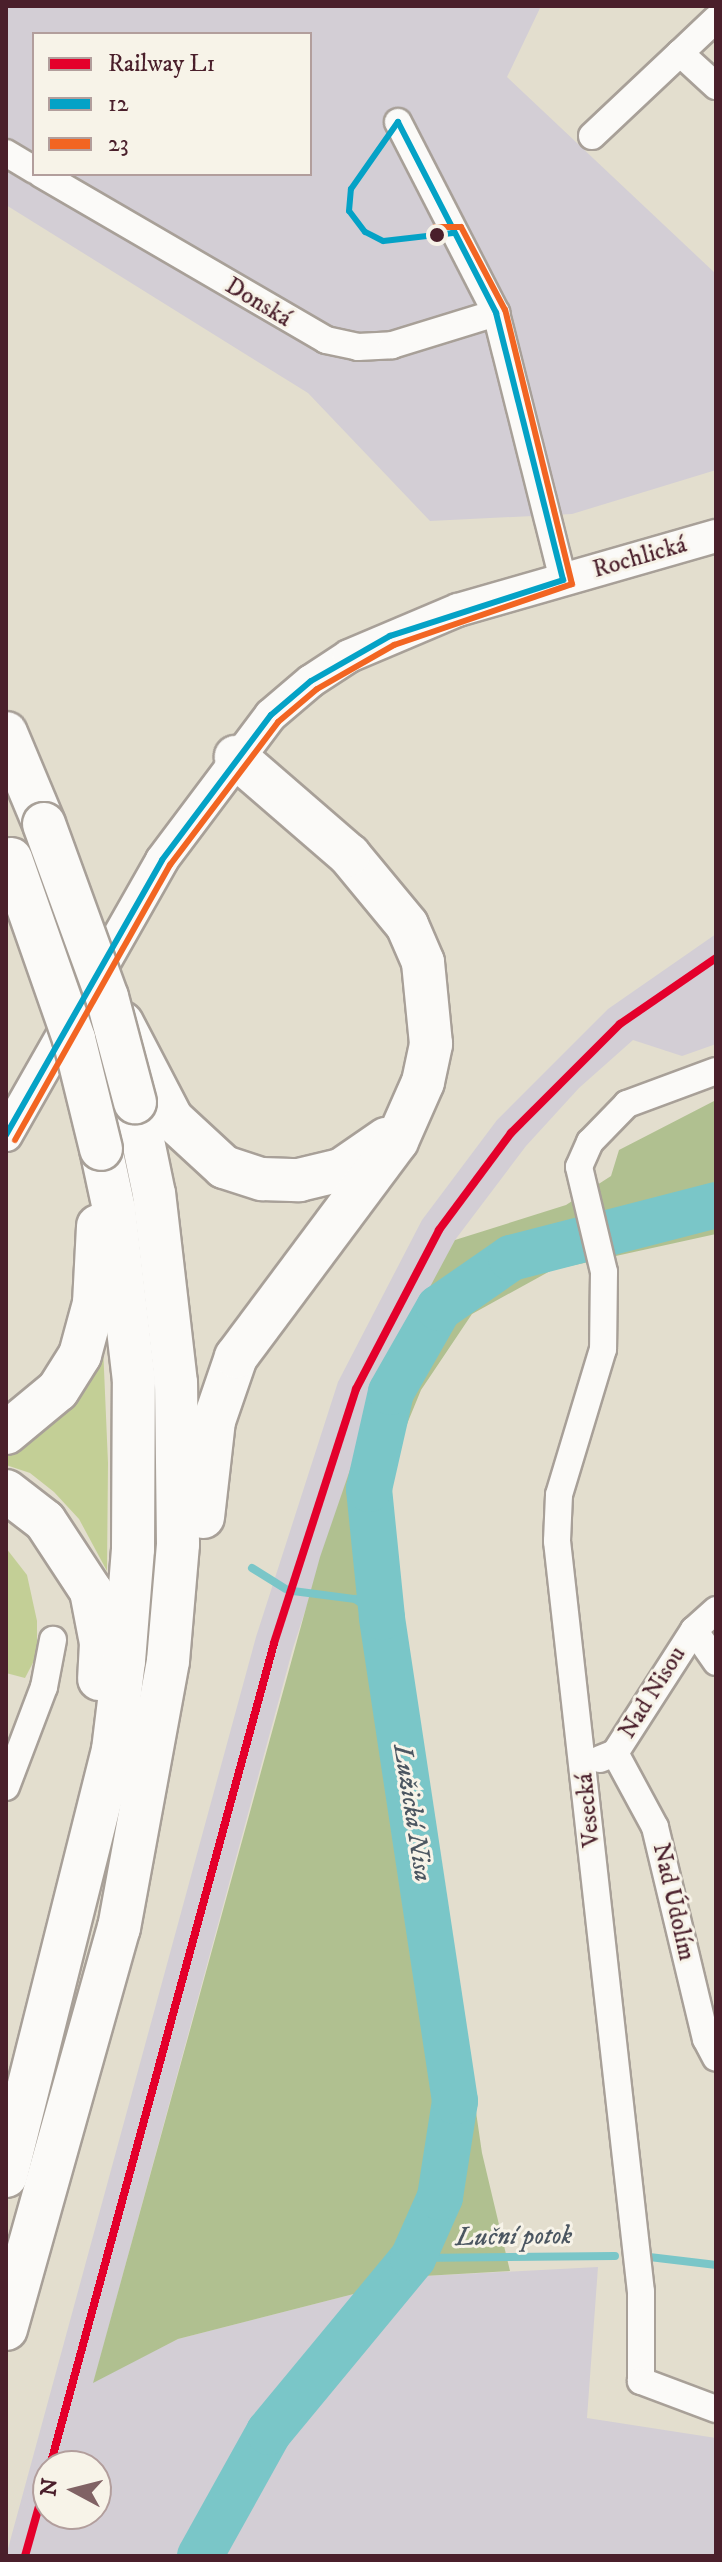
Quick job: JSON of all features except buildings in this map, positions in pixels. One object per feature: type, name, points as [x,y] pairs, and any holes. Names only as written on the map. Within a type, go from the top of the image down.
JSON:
[{"type":"highway","points":[[6,733],[44,824],[107,997],[154,1110],[179,1459],[168,1661],[146,1799],[119,1928],[6,2329]]},
{"type":"highway","points":[[146,1799],[168,1745],[198,1579],[214,1421],[236,1357],[406,1123],[423,1082],[431,1044],[423,962],[407,925],[349,855],[236,757]]},
{"type":"highway","points":[[6,2176],[49,2018],[113,1750],[133,1549],[134,1381],[114,1209],[101,1149],[74,1039],[9,853]]},
{"type":"highway","points":[[154,1110],[224,1167],[262,1179],[299,1180],[341,1170],[406,1123]]},
{"type":"highway","points":[[6,1433],[58,1390],[80,1355],[94,1303],[101,1149]]},
{"type":"highway","points":[[6,1491],[45,1521],[70,1553],[91,1591],[101,1643],[98,1700],[49,2018]]},
{"type":"street","points":[[592,136],[716,19]]},
{"type":"street","points":[[680,53],[716,86]]},
{"type":"street","name":"Rochlická","points":[[398,122],[496,313],[563,580]]},
{"type":"street","points":[[6,153],[32,169]]},
{"type":"street","name":"Donská","points":[[44,176],[326,340],[358,347],[392,345],[496,313]]},
{"type":"street","name":"Rochlická","points":[[6,1135],[162,860],[236,757],[271,715],[349,656],[458,610],[716,536]]},
{"type":"street","name":"Vesecká","points":[[716,1071],[627,1104],[590,1142],[581,1176],[604,1272],[603,1349],[559,1495],[557,1541],[641,2292],[641,2381],[716,2409]]},
{"type":"street","name":"Nad Nisou","points":[[584,1765],[615,1753],[694,1630],[716,1610]]},
{"type":"street","points":[[694,1630],[716,1662]]},
{"type":"street","points":[[6,1787],[44,1687],[53,1640]]},
{"type":"street","name":"Nad Údolím","points":[[615,1753],[655,1827],[706,2039],[716,2058]]},
{"type":"shaded area","points":[[6,6],[541,6],[507,77],[716,274],[716,470],[572,514],[430,521],[308,393],[6,205]]},
{"type":"shaded area","points":[[716,934],[716,1044],[682,1056],[633,1040],[579,1088],[526,1146],[455,1240],[375,1397],[293,1648],[94,2381],[178,2339],[424,2276],[598,2267],[587,2418],[716,2438],[716,2556],[6,2556],[32,2460],[32,2530],[112,2530],[112,2450],[35,2450],[256,1637],[338,1382],[422,1220],[497,1120],[608,1009]]},
{"type":"green space","points":[[716,1100],[716,1234],[552,1270],[472,1314],[421,1390],[384,1480],[482,2153],[510,2271],[424,2276],[178,2339],[93,2383],[320,1557],[375,1397],[408,1328],[455,1240],[566,1205],[611,1176],[619,1150]]},
{"type":"green space","points":[[103,1346],[108,1463],[107,1571],[79,1519],[54,1492],[30,1473],[6,1465],[6,1453]]},
{"type":"green space","points":[[6,1548],[27,1575],[37,1621],[37,1655],[25,1678],[6,1673]]},
{"type":"waterway","name":"Lužická Nisa","points":[[200,2556],[269,2432],[413,2258],[440,2197],[455,2101],[382,1617],[369,1489],[391,1392],[439,1308],[511,1258],[716,1205]]},
{"type":"waterway","points":[[252,1568],[286,1589]]},
{"type":"waterway","points":[[293,1591],[355,1599],[382,1617]]},
{"type":"waterway","name":"Luční potok","points":[[413,2258],[615,2256]]},
{"type":"waterway","name":"Luční potok","points":[[641,2256],[716,2265]]},
{"type":"rail line","name":"L1","points":[[54,2450],[274,1643],[356,1389],[439,1230],[511,1133],[620,1024],[716,958]]},
{"type":"rail line","name":"L1","points":[[25,2556],[32,2530]]},
{"type":"transit line","name":"12","points":[[453,233],[383,241],[365,232],[349,211],[351,189],[398,122],[496,313],[563,580]]},
{"type":"transit line","name":"23","points":[[15,1140],[170,865],[278,722],[317,689],[394,645],[572,584],[505,310],[461,227],[435,227]]},
{"type":"transit line","name":"12","points":[[6,1135],[162,860],[271,715],[311,681],[390,636],[563,580]]}]
